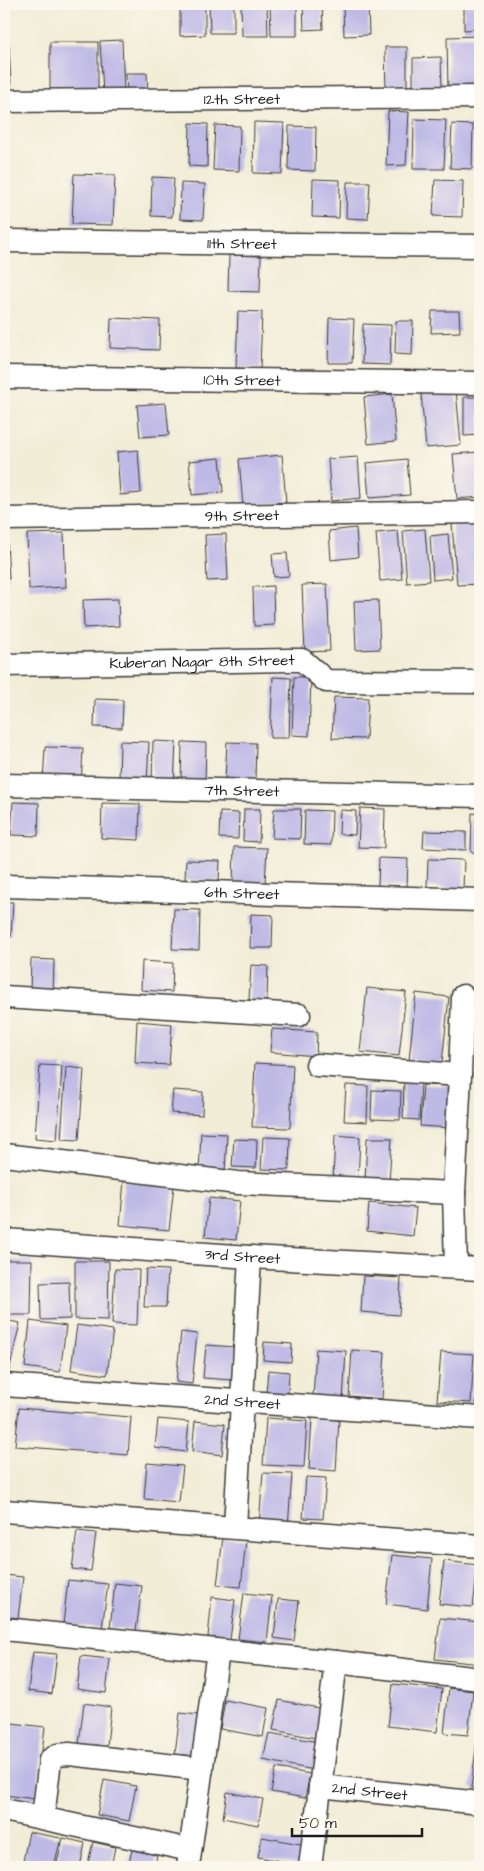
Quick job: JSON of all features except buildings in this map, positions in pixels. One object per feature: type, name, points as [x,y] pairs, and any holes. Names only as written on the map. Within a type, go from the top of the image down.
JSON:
[{"type":"street","name":"12th Street","points":[[4,101],[480,97]]},
{"type":"street","name":"11th Street","points":[[4,241],[480,246]]},
{"type":"street","name":"10th Street","points":[[4,377],[480,383]]},
{"type":"street","name":"9th Street","points":[[4,519],[480,512]]},
{"type":"street","name":"Kuberan Nagar 8th Street","points":[[4,665],[302,660],[326,681],[480,682]]},
{"type":"street","name":"7th Street","points":[[4,785],[480,796]]},
{"type":"street","name":"6th Street","points":[[4,886],[480,900]]},
{"type":"street","points":[[456,1267],[454,1193],[463,996]]},
{"type":"street","points":[[4,997],[299,1015]]},
{"type":"street","points":[[317,1065],[460,1075]]},
{"type":"street","points":[[4,1155],[238,1183],[454,1193]]},
{"type":"street","name":"3rd Street","points":[[4,1240],[250,1257],[480,1269]]},
{"type":"street","points":[[236,1527],[250,1257]]},
{"type":"street","name":"2nd Street","points":[[4,1385],[480,1418]]},
{"type":"street","points":[[4,1511],[480,1546]]},
{"type":"street","points":[[4,1629],[336,1662],[480,1679]]},
{"type":"street","points":[[4,1810],[43,1818],[189,1859],[218,1651]]},
{"type":"street","points":[[310,1867],[336,1662]]},
{"type":"street","points":[[43,1818],[50,1760],[58,1755],[69,1754],[202,1769]]},
{"type":"street","name":"2nd Street","points":[[320,1786],[480,1803]]}]
